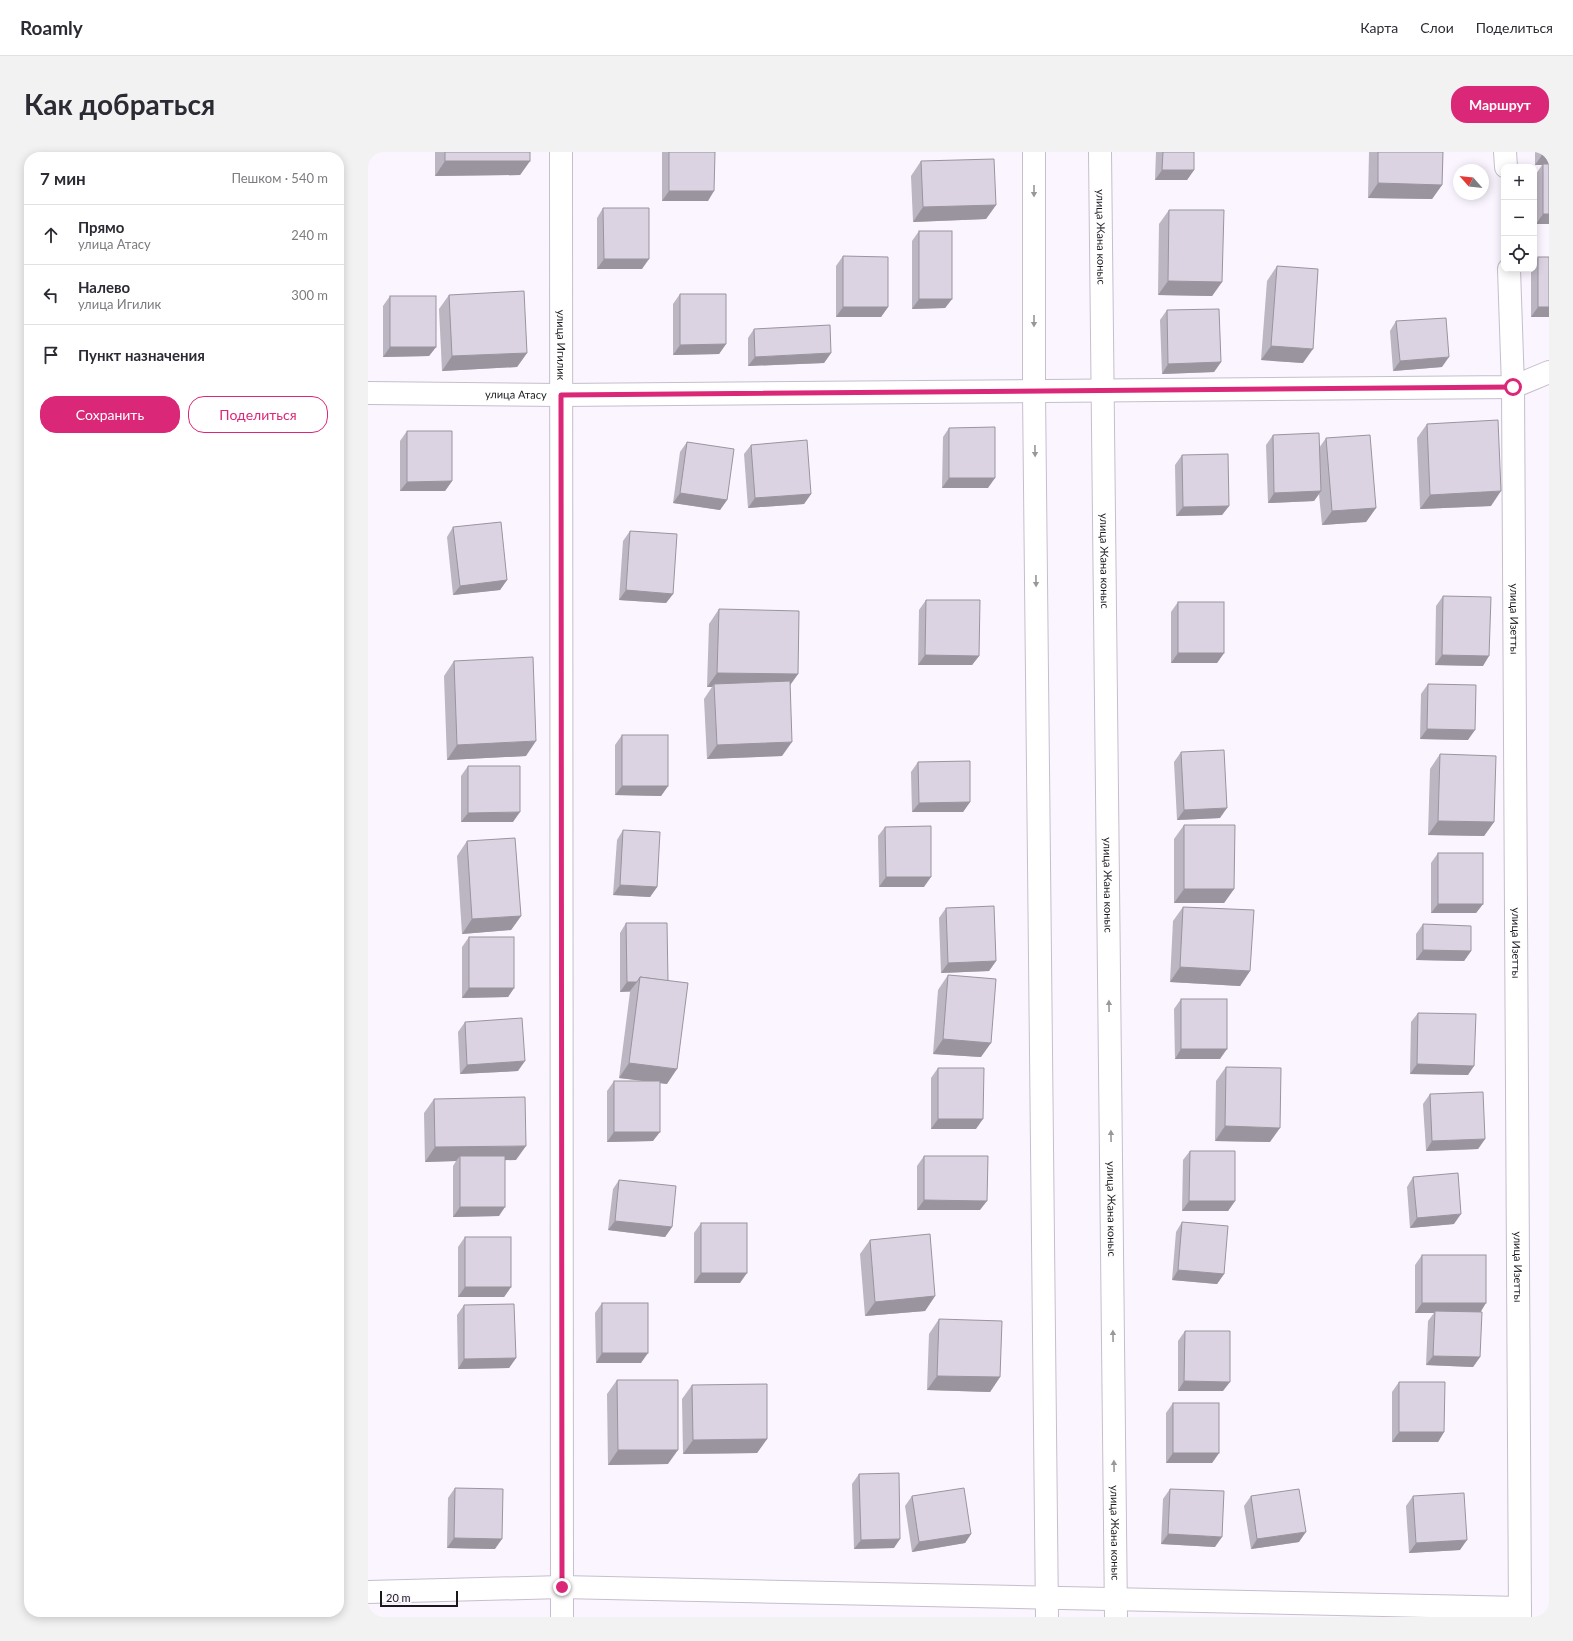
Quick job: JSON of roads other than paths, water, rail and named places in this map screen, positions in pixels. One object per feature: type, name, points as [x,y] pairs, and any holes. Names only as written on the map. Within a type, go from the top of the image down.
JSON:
[{"type":"street","name":"улица Игилик","points":[[561,152],[562,1617]]},
{"type":"street","points":[[1034,152],[1034,392],[1047,1608]]},
{"type":"street","name":"улица Жана коныс","points":[[1100,152],[1116,1608]]},
{"type":"street","points":[[1506,152],[1506,164]]},
{"type":"street","name":"улица Изетты","points":[[1509,272],[1513,387],[1520,1612]]},
{"type":"street","name":"улица Атасу","points":[[368,393],[561,395],[1513,387],[1549,372]]},
{"type":"street","points":[[368,1592],[562,1587],[1047,1608],[1520,1612]]}]
